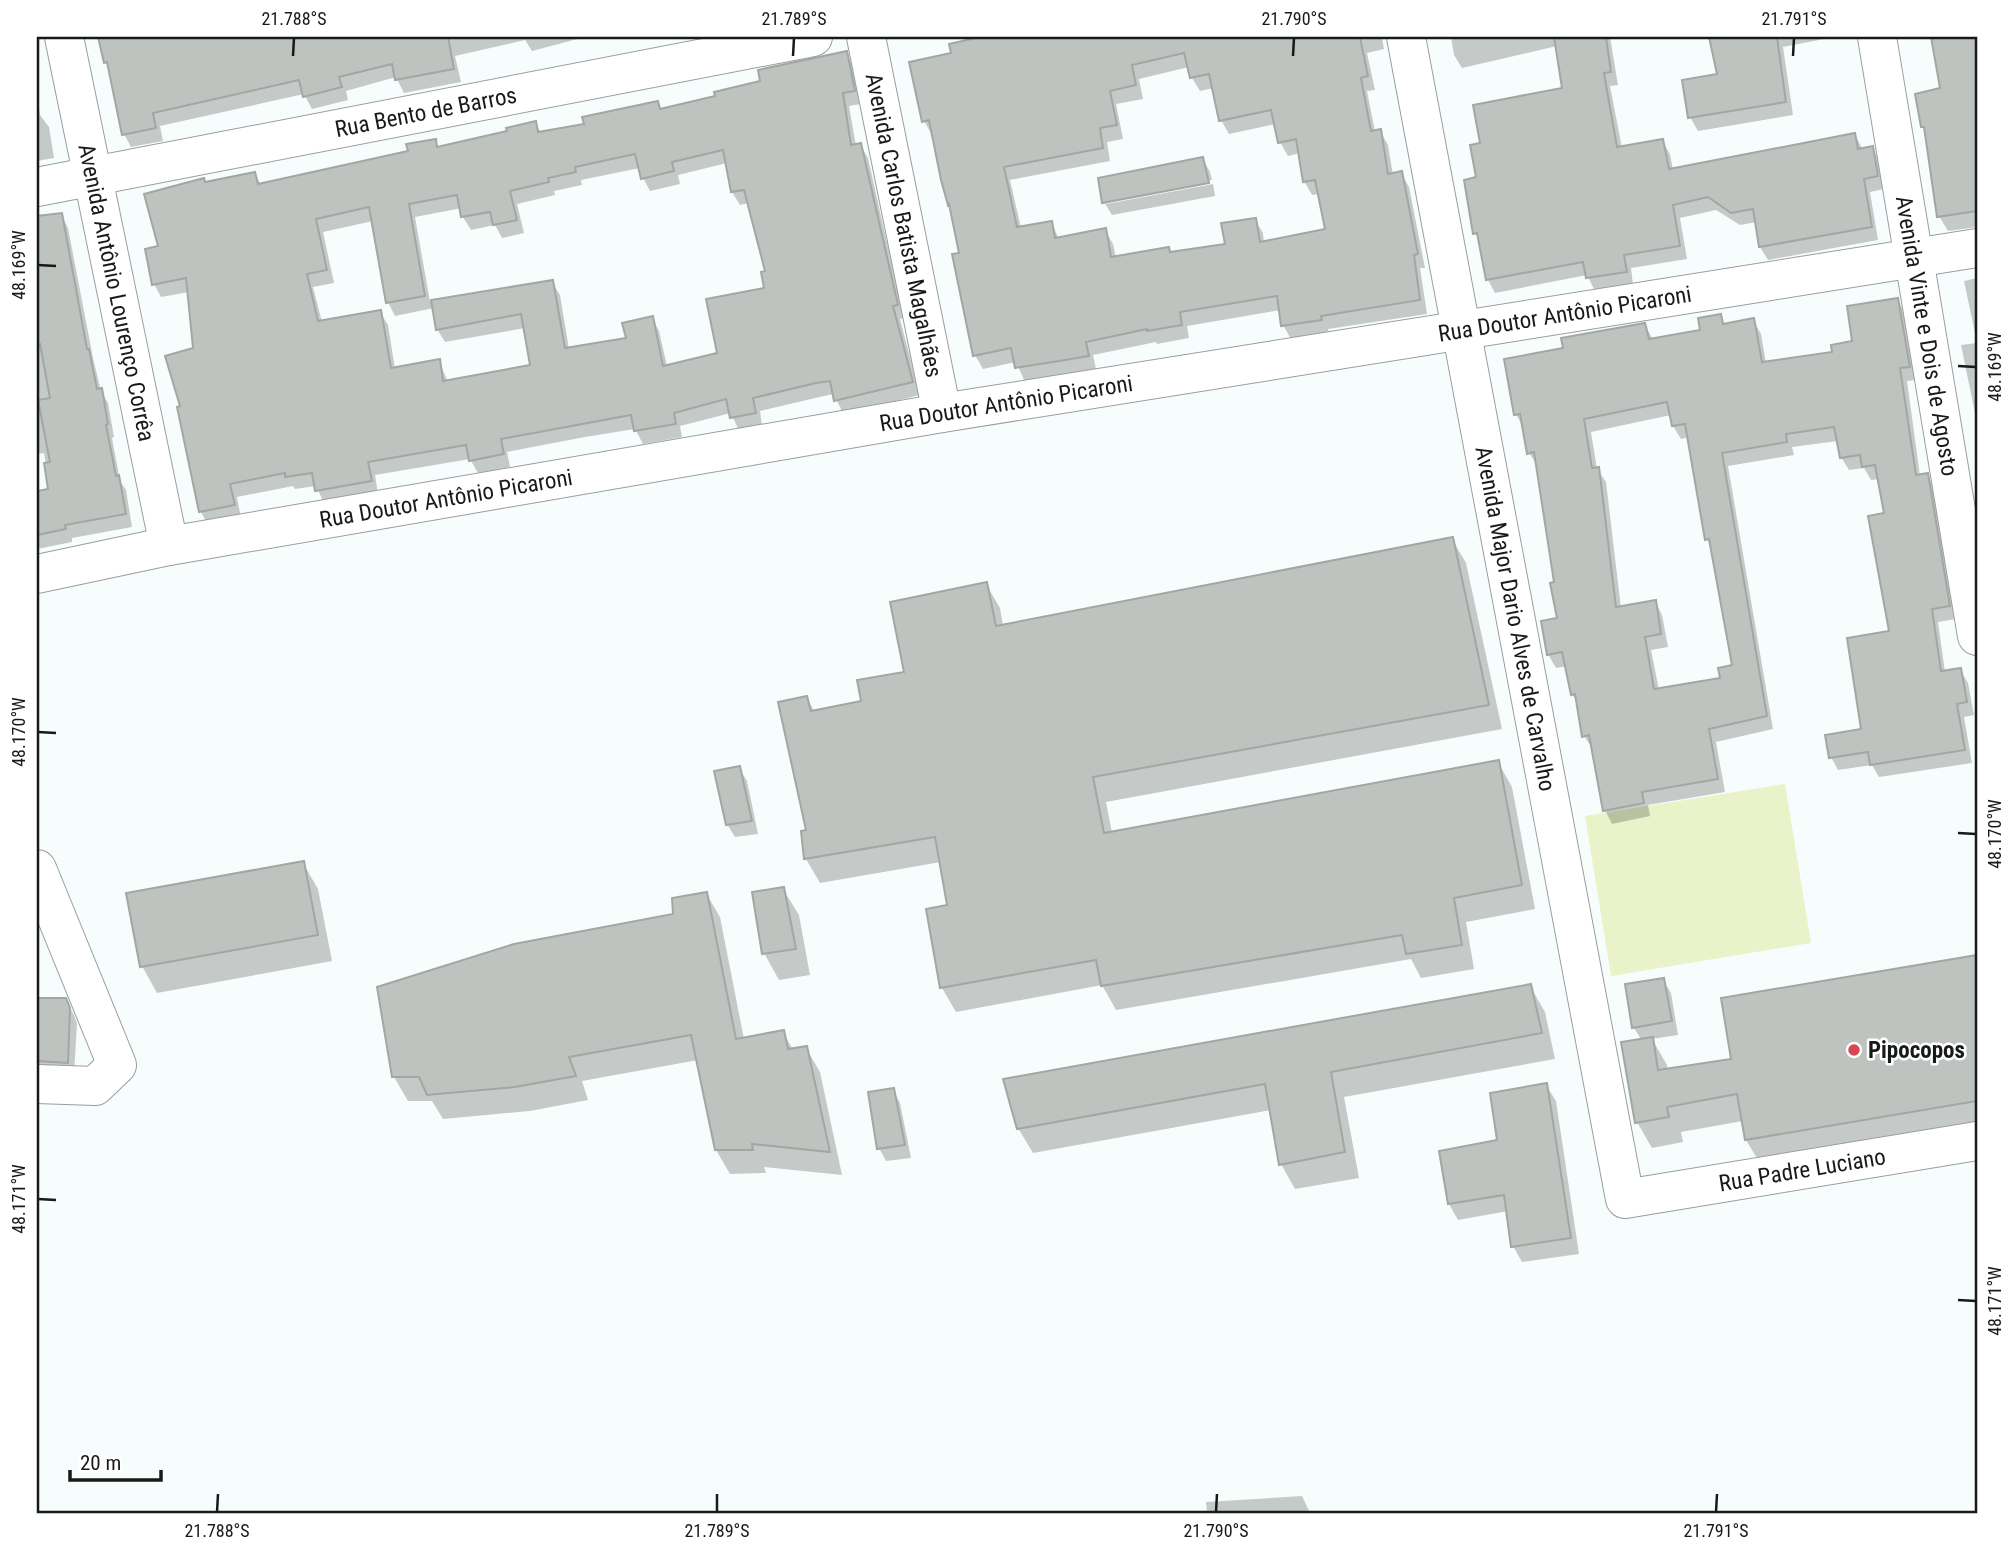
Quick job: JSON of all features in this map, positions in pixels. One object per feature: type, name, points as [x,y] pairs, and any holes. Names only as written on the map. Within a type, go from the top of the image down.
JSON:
[{"type":"street","name":"Avenida Antônio Lourenço Corrêa","points":[[64,37],[169,546]]},
{"type":"street","name":"Rua Bento de Barros","points":[[37,187],[813,37]]},
{"type":"street","name":"Avenida Carlos Batista Magalhães","points":[[866,37],[942,413]]},
{"type":"street","name":"Avenida Major Dario Alves de Carvalho","points":[[1406,37],[1625,1199]]},
{"type":"street","name":"Avenida Vinte e Dois de Agosto","points":[[1877,37],[1977,636]]},
{"type":"street","name":"Rua Doutor Antônio Picaroni","points":[[37,574],[169,546],[942,413],[1977,248]]},
{"type":"street","points":[[37,869],[117,1065],[94,1086],[37,1084]]},
{"type":"street","name":"Rua Padre Luciano","points":[[1625,1199],[1977,1141]]},
{"type":"green space","points":[[1785,784],[1811,943],[1611,976],[1585,816]]},
{"type":"building","points":[[98,37],[448,37],[454,69],[395,80],[392,64],[339,77],[342,87],[303,97],[299,80],[153,113],[156,128],[122,135],[107,62],[104,63]]},
{"type":"building","points":[[980,37],[1360,37],[1368,76],[1361,78],[1371,131],[1381,129],[1388,174],[1402,171],[1418,254],[1414,255],[1420,300],[1321,316],[1322,320],[1281,326],[1277,296],[1180,312],[1182,325],[1147,329],[1086,342],[1089,356],[1015,368],[1011,348],[973,356],[952,254],[959,253],[949,204],[941,180],[929,120],[922,122],[909,62],[951,53],[949,44]],"holes":[[[1184,53],[1190,78],[1209,74],[1219,121],[1271,110],[1278,143],[1296,139],[1303,182],[1315,180],[1325,229],[1260,242],[1256,218],[1221,223],[1225,244],[1170,252],[1169,247],[1111,257],[1106,228],[1055,238],[1052,221],[1017,227],[1004,167],[1103,148],[1100,128],[1117,125],[1110,91],[1136,85],[1132,65]]]},
{"type":"building","points":[[1554,37],[1606,37],[1611,72],[1604,73],[1617,147],[1663,139],[1669,169],[1855,133],[1858,149],[1873,146],[1878,176],[1864,179],[1872,227],[1759,247],[1753,209],[1731,213],[1708,197],[1673,205],[1680,246],[1624,255],[1627,272],[1586,278],[1583,262],[1486,280],[1477,233],[1473,234],[1464,180],[1476,177],[1470,145],[1480,143],[1473,105],[1562,88]]},
{"type":"building","points":[[1709,37],[1777,37],[1786,102],[1688,118],[1682,80],[1717,74]]},
{"type":"building","points":[[1931,37],[1977,37],[1977,211],[1937,217],[1924,127],[1921,127],[1915,94],[1940,88]]},
{"type":"building","points":[[847,51],[855,91],[843,93],[851,145],[861,143],[898,305],[893,306],[913,382],[834,401],[830,381],[816,383],[753,398],[756,413],[730,418],[726,399],[674,413],[676,424],[634,431],[631,415],[501,439],[504,454],[469,461],[466,445],[368,462],[372,481],[315,491],[312,473],[285,477],[285,473],[230,484],[235,505],[199,512],[177,407],[180,406],[165,356],[193,348],[186,278],[152,285],[145,249],[158,246],[144,194],[204,178],[205,182],[255,172],[258,184],[408,151],[406,144],[436,139],[437,147],[507,131],[506,128],[536,121],[538,132],[584,124],[582,117],[658,101],[660,109],[715,96],[714,92],[760,81],[758,70]],"holes":[[[723,150],[731,192],[744,190],[765,271],[761,272],[764,288],[706,299],[717,353],[663,366],[653,316],[622,323],[626,338],[565,348],[553,280],[431,300],[436,330],[521,314],[530,365],[443,381],[440,359],[391,368],[381,310],[318,321],[307,274],[327,270],[316,219],[369,207],[386,303],[425,296],[409,204],[457,195],[461,217],[490,212],[493,225],[517,220],[510,191],[549,182],[548,178],[576,172],[575,167],[635,154],[641,179],[674,171],[672,162]]]},
{"type":"building","points":[[1203,157],[1209,183],[1102,203],[1098,178]]},
{"type":"building","points":[[62,213],[87,349],[97,389],[102,388],[106,425],[126,514],[65,525],[66,529],[37,535],[37,491],[48,489],[44,463],[50,462],[38,400],[50,398],[40,344],[37,345],[37,216]]},
{"type":"building","points":[[1898,298],[1910,367],[1900,368],[1916,475],[1928,473],[1950,606],[1932,609],[1941,671],[1961,668],[1967,702],[1957,704],[1965,750],[1870,765],[1868,752],[1829,758],[1825,735],[1861,729],[1847,638],[1889,631],[1868,516],[1884,513],[1875,465],[1862,467],[1860,455],[1840,458],[1834,427],[1786,434],[1787,442],[1722,453],[1767,716],[1709,729],[1718,779],[1642,792],[1644,803],[1603,811],[1589,735],[1582,737],[1575,694],[1571,695],[1562,652],[1547,655],[1541,621],[1557,618],[1550,583],[1554,582],[1534,452],[1527,454],[1520,414],[1514,415],[1504,359],[1563,348],[1561,338],[1645,323],[1649,339],[1700,330],[1698,318],[1721,314],[1723,324],[1754,318],[1762,362],[1832,352],[1831,345],[1852,341],[1847,306]],"holes":[[[1667,402],[1672,426],[1685,424],[1705,540],[1709,539],[1732,665],[1718,668],[1720,678],[1654,689],[1645,637],[1661,634],[1656,600],[1616,607],[1599,467],[1592,468],[1584,419]]]},
{"type":"building","points":[[1453,537],[1489,705],[1093,777],[1104,833],[1499,760],[1522,885],[1454,898],[1462,945],[1406,954],[1402,935],[1101,986],[1096,960],[940,988],[926,909],[947,905],[935,837],[804,859],[801,831],[806,830],[778,702],[807,696],[811,711],[861,701],[857,680],[904,672],[890,602],[987,582],[996,626]]},
{"type":"building","points":[[740,766],[752,821],[726,825],[714,771]]},
{"type":"building","points":[[304,861],[318,935],[140,967],[126,893]]},
{"type":"building","points":[[784,887],[796,949],[762,954],[752,892]]},
{"type":"building","points":[[707,892],[736,1039],[784,1030],[788,1049],[807,1046],[830,1152],[752,1144],[753,1150],[715,1150],[691,1035],[569,1057],[576,1076],[515,1087],[427,1095],[419,1077],[392,1077],[377,987],[514,944],[673,914],[672,898]]},
{"type":"building","name":"Pipocopos","points":[[1977,955],[1977,1101],[1745,1140],[1737,1094],[1667,1107],[1669,1117],[1635,1123],[1621,1042],[1653,1037],[1658,1070],[1731,1059],[1721,998]]},
{"type":"building","points":[[1664,978],[1672,1021],[1632,1028],[1625,984]]},
{"type":"building","points":[[1531,984],[1542,1033],[1331,1072],[1345,1152],[1279,1165],[1265,1084],[1017,1129],[1003,1079]]},
{"type":"building","points":[[37,998],[66,998],[70,1008],[68,1063],[37,1061]]},
{"type":"building","points":[[1547,1083],[1571,1238],[1511,1247],[1504,1195],[1448,1204],[1439,1151],[1497,1140],[1490,1093]]},
{"type":"building","points":[[894,1088],[905,1145],[877,1149],[868,1092]]},
{"type":"place","name":"Pipocopos","points":[[1854,1050]]}]
